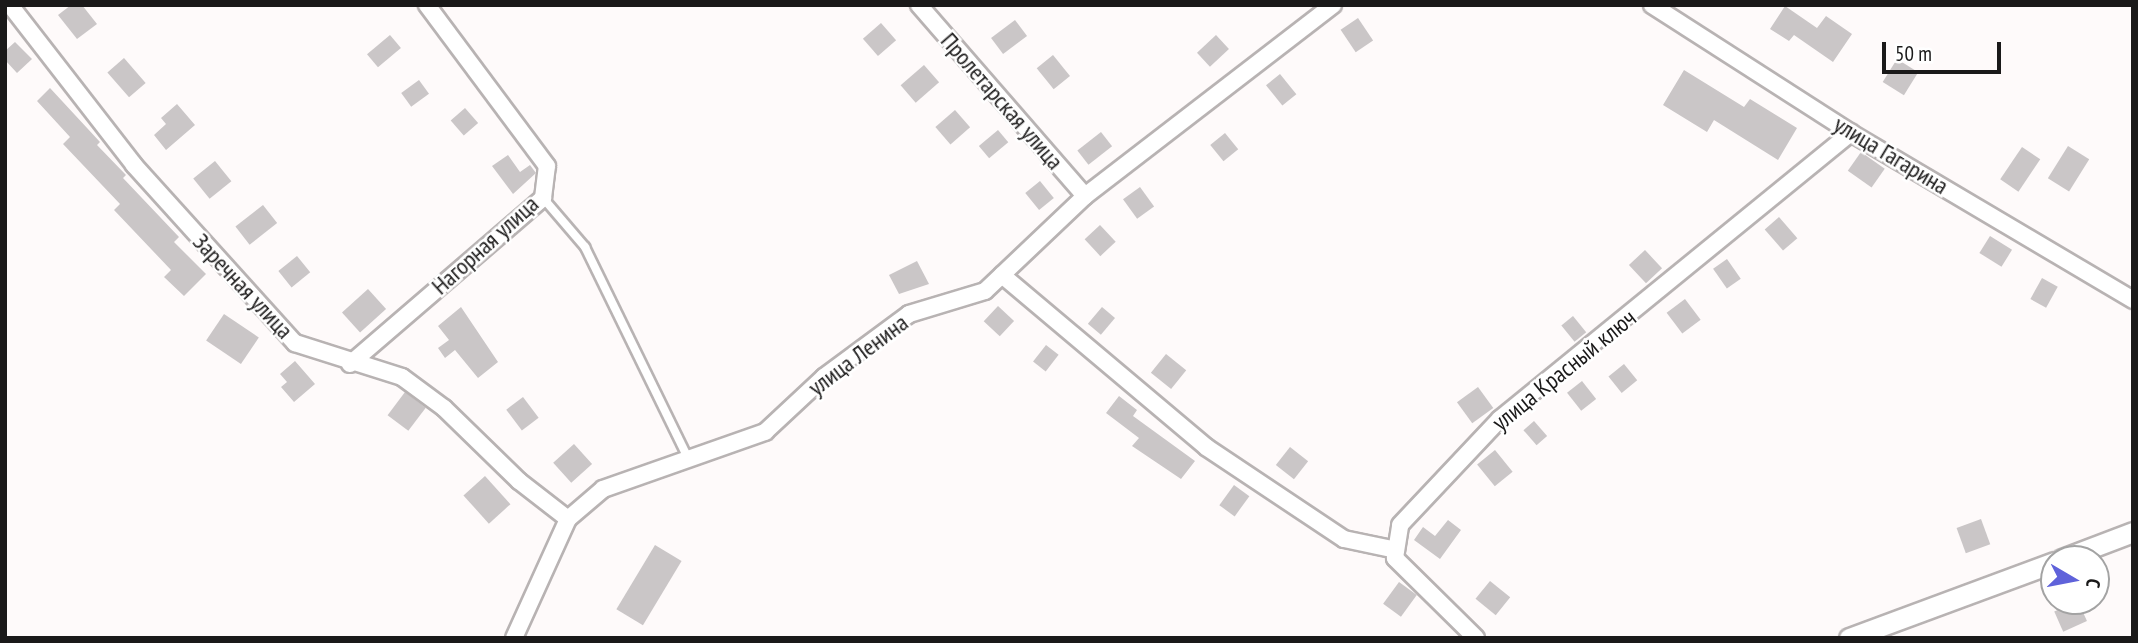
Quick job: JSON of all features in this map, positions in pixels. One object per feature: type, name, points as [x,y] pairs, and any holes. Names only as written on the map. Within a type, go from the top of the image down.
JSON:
[{"type":"street","name":"Заречная улица","points":[[10,5],[134,165],[295,344],[350,364],[401,377],[444,408],[519,481],[568,519]]},
{"type":"street","name":"Нагорная улица","points":[[350,364],[543,198],[547,166],[427,5]]},
{"type":"street","name":"Пролетарская улица","points":[[919,5],[1085,196]]},
{"type":"street","name":"улица Ленина","points":[[514,638],[568,519],[603,489],[690,462],[765,432],[824,377],[909,314],[985,290],[1085,196],[1333,5]]},
{"type":"street","name":"улица Гагарина","points":[[1652,5],[1852,133],[2133,300]]},
{"type":"street","name":"улица Красный ключ","points":[[1396,550],[1400,525],[1500,419],[1852,133]]},
{"type":"street","points":[[1002,275],[1206,447],[1344,539],[1396,550],[1395,558],[1476,638]]},
{"type":"street","points":[[2099,545],[2133,532]]},
{"type":"street","points":[[1849,638],[2040,567]]},
{"type":"lane","points":[[543,198],[585,247],[690,462]]},
{"type":"building","points":[[71,5],[82,5],[97,24],[77,39],[58,15]]},
{"type":"building","points":[[1785,6],[1817,28],[1826,16],[1852,34],[1833,62],[1794,35],[1789,41],[1770,29]]},
{"type":"building","points":[[1358,18],[1373,40],[1356,52],[1341,30]]},
{"type":"building","points":[[1015,20],[1027,36],[1003,54],[991,38]]},
{"type":"building","points":[[881,23],[896,40],[878,56],[863,39]]},
{"type":"building","points":[[390,35],[401,48],[378,67],[367,54]]},
{"type":"building","points":[[1216,35],[1229,49],[1210,67],[1197,53]]},
{"type":"building","points":[[15,42],[32,59],[17,73],[5,60],[5,51]]},
{"type":"building","points":[[1053,55],[1070,76],[1054,89],[1037,68]]},
{"type":"building","points":[[124,58],[146,83],[129,97],[107,72]]},
{"type":"building","points":[[1897,59],[1918,72],[1904,95],[1883,82]]},
{"type":"building","points":[[924,65],[939,82],[916,103],[901,85]]},
{"type":"building","points":[[1684,70],[1744,107],[1750,99],[1797,128],[1778,160],[1714,120],[1707,132],[1663,105]]},
{"type":"building","points":[[1280,74],[1296,94],[1282,106],[1266,85]]},
{"type":"building","points":[[419,80],[429,94],[411,107],[401,93]]},
{"type":"building","points":[[50,88],[100,142],[97,145],[126,175],[123,178],[179,237],[174,242],[206,274],[184,296],[164,277],[171,270],[114,210],[120,204],[63,144],[70,137],[37,101]]},
{"type":"building","points":[[177,104],[195,125],[166,150],[154,135],[166,124],[161,118]]},
{"type":"building","points":[[465,108],[478,123],[464,136],[451,120]]},
{"type":"building","points":[[955,110],[970,127],[950,144],[935,127]]},
{"type":"building","points":[[998,130],[1008,142],[989,158],[979,146]]},
{"type":"building","points":[[1101,132],[1112,146],[1088,165],[1077,150]]},
{"type":"building","points":[[1225,133],[1238,149],[1223,161],[1210,145]]},
{"type":"building","points":[[2068,146],[2089,159],[2069,191],[2048,178]]},
{"type":"building","points":[[2022,147],[2040,159],[2018,192],[2000,179]]},
{"type":"building","points":[[1861,152],[1885,169],[1872,187],[1848,171]]},
{"type":"building","points":[[508,155],[520,172],[530,165],[536,173],[513,194],[492,166]]},
{"type":"building","points":[[215,161],[231,181],[210,199],[193,179]]},
{"type":"building","points":[[1040,181],[1054,198],[1039,210],[1025,193]]},
{"type":"building","points":[[1140,187],[1154,206],[1137,219],[1123,199]]},
{"type":"building","points":[[263,205],[277,223],[250,245],[235,227]]},
{"type":"building","points":[[1779,217],[1797,238],[1783,251],[1765,229]]},
{"type":"building","points":[[1100,225],[1116,242],[1100,256],[1085,239]]},
{"type":"building","points":[[1990,236],[2012,250],[2001,267],[1979,253]]},
{"type":"building","points":[[1645,250],[1662,268],[1646,283],[1629,265]]},
{"type":"building","points":[[297,256],[310,272],[292,287],[278,271]]},
{"type":"building","points":[[1727,259],[1741,279],[1727,288],[1713,269]]},
{"type":"building","points":[[917,261],[929,284],[899,294],[889,275]]},
{"type":"building","points":[[2042,278],[2058,287],[2046,308],[2030,299]]},
{"type":"building","points":[[368,289],[386,309],[360,332],[342,312]]},
{"type":"building","points":[[1685,299],[1701,320],[1682,334],[1667,313]]},
{"type":"building","points":[[998,306],[1014,321],[1000,336],[984,321]]},
{"type":"building","points":[[461,307],[498,362],[478,378],[455,350],[445,358],[438,348],[449,340],[438,326]]},
{"type":"building","points":[[1102,307],[1115,318],[1101,335],[1088,324]]},
{"type":"building","points":[[224,314],[259,337],[241,364],[206,341]]},
{"type":"building","points":[[1573,316],[1586,332],[1575,342],[1561,325]]},
{"type":"building","points":[[1046,345],[1059,355],[1046,371],[1033,362]]},
{"type":"building","points":[[1166,354],[1186,370],[1171,389],[1151,373]]},
{"type":"building","points":[[295,361],[315,384],[294,402],[281,387],[287,382],[280,374]]},
{"type":"building","points":[[1624,364],[1637,380],[1622,393],[1608,377]]},
{"type":"building","points":[[1582,381],[1596,399],[1581,411],[1567,393]]},
{"type":"building","points":[[1478,387],[1493,408],[1472,423],[1457,402]]},
{"type":"building","points":[[405,392],[426,408],[408,431],[388,415]]},
{"type":"building","points":[[1119,396],[1137,410],[1133,416],[1195,461],[1181,479],[1132,446],[1139,438],[1106,413]]},
{"type":"building","points":[[523,397],[539,418],[522,430],[506,410]]},
{"type":"building","points":[[1534,421],[1547,436],[1537,445],[1523,430]]},
{"type":"building","points":[[574,444],[592,464],[571,483],[553,463]]},
{"type":"building","points":[[1290,447],[1308,461],[1294,479],[1276,465]]},
{"type":"building","points":[[1495,450],[1513,472],[1495,486],[1477,464]]},
{"type":"building","points":[[485,476],[510,504],[489,524],[463,495]]},
{"type":"building","points":[[1234,485],[1249,496],[1235,516],[1219,505]]},
{"type":"building","points":[[1981,519],[1990,544],[1966,553],[1957,528]]},
{"type":"building","points":[[1448,520],[1461,530],[1440,559],[1414,540],[1423,527],[1435,536]]},
{"type":"building","points":[[655,545],[682,561],[643,625],[616,609]]},
{"type":"building","points":[[1490,581],[1510,597],[1496,615],[1476,599]]},
{"type":"building","points":[[1399,582],[1417,595],[1401,617],[1383,604]]},
{"type":"building","points":[[2056,615],[2084,615],[2087,621],[2063,632]]}]
